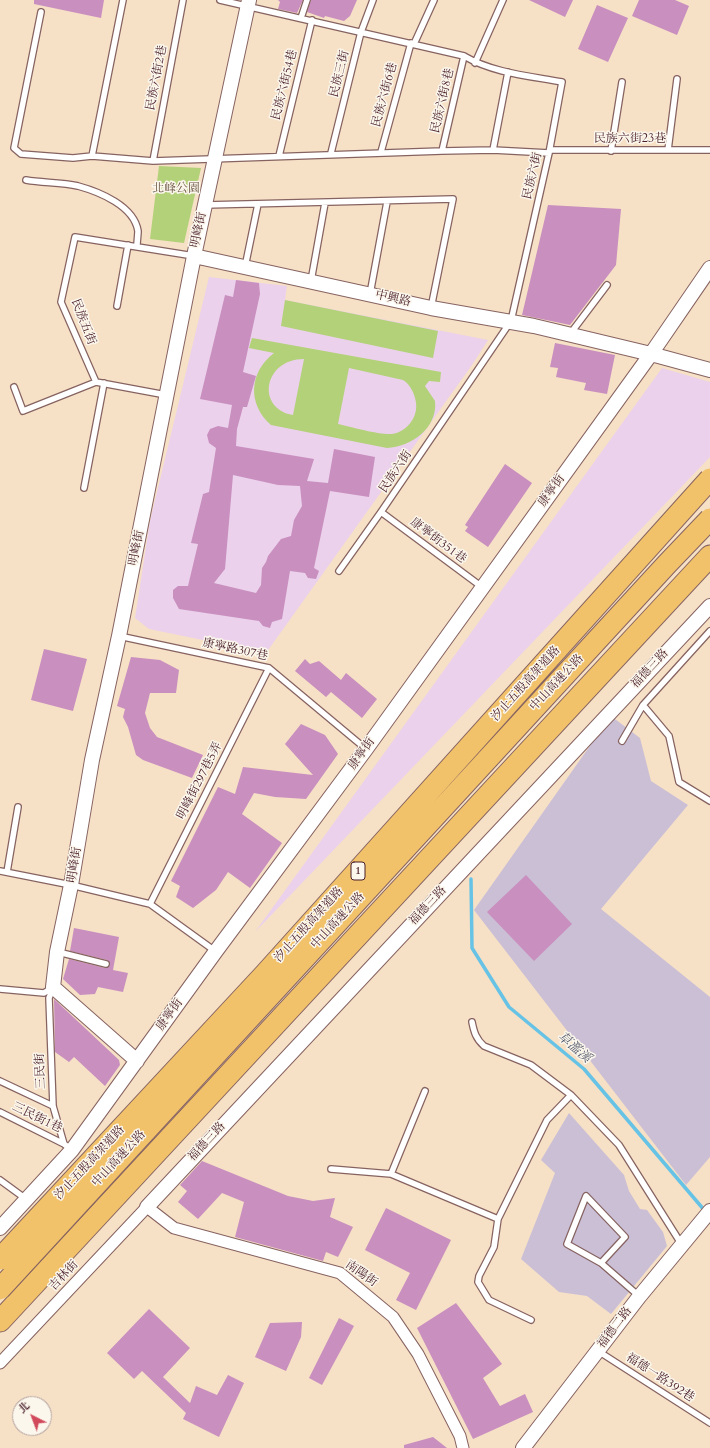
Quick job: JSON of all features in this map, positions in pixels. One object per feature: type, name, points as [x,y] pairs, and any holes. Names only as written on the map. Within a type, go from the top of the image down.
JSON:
[{"type":"highway","name":"汐止五股高架道路","points":[[0,1259],[265,974],[710,479]]},
{"type":"highway","name":"中山高速公路","points":[[0,1289],[710,519]]},
{"type":"highway","name":"中山高速公路","points":[[0,1321],[710,556]]},
{"type":"street","name":"明峰街","points":[[53,987],[57,952],[72,885],[92,760],[119,636],[204,205],[248,3]]},
{"type":"street","name":"中興路","points":[[194,256],[431,308],[511,321],[570,334],[710,370]]},
{"type":"street","name":"康寧街","points":[[0,1228],[27,1200],[137,1061],[216,951],[366,749],[651,354],[710,268]]},
{"type":"street","name":"福德三路","points":[[147,1207],[710,606]]},
{"type":"street","points":[[53,987],[137,1061]]},
{"type":"street","name":"吉林街","points":[[0,1363],[147,1207]]},
{"type":"street","name":"南陽街","points":[[147,1207],[174,1228],[340,1273],[362,1289],[393,1316],[418,1354],[460,1436],[463,1448]]},
{"type":"street","name":"福德二路","points":[[523,1448],[640,1296],[706,1215]]},
{"type":"lane","points":[[92,156],[123,0]]},
{"type":"lane","name":"民族六街2巷","points":[[153,160],[183,0]]},
{"type":"lane","name":"民族六街","points":[[220,0],[248,3],[301,18],[464,56],[475,63],[508,72],[562,82],[549,152],[511,321],[382,512],[339,571]]},
{"type":"lane","points":[[301,18],[307,0]]},
{"type":"lane","name":"民族三街","points":[[332,153],[361,32],[373,0]]},
{"type":"lane","name":"民族六街6巷","points":[[381,152],[412,44],[434,0]]},
{"type":"lane","points":[[475,63],[503,0]]},
{"type":"lane","name":"民族六街23巷","points":[[41,12],[14,148],[21,154],[73,158],[92,156],[153,160],[381,152],[493,150],[549,152],[710,150]]},
{"type":"lane","name":"民族六街54巷","points":[[279,156],[312,20]]},
{"type":"lane","name":"民族六街8巷","points":[[442,151],[464,56]]},
{"type":"lane","points":[[493,150],[508,72]]},
{"type":"lane","points":[[668,150],[677,79]]},
{"type":"lane","points":[[611,151],[622,82]]},
{"type":"lane","points":[[26,180],[77,186],[98,192],[119,205],[132,216],[138,230],[137,246]]},
{"type":"lane","points":[[204,205],[453,200],[431,308]]},
{"type":"lane","points":[[370,294],[387,202]]},
{"type":"lane","points":[[311,281],[326,203]]},
{"type":"lane","points":[[245,267],[258,204]]},
{"type":"lane","name":"中興路","points":[[75,237],[194,256]]},
{"type":"lane","name":"民族五街","points":[[75,237],[61,302],[96,382]]},
{"type":"lane","points":[[116,306],[128,245]]},
{"type":"lane","points":[[570,334],[607,286]]},
{"type":"lane","points":[[14,387],[23,411],[96,382],[166,396]]},
{"type":"lane","points":[[84,488],[104,383]]},
{"type":"lane","name":"康寧街351巷","points":[[382,512],[482,587]]},
{"type":"lane","points":[[622,741],[643,705],[710,631]]},
{"type":"lane","name":"康寧路307巷","points":[[119,636],[269,668],[366,749]]},
{"type":"lane","name":"明峰街297巷5弄","points":[[150,904],[269,668]]},
{"type":"lane","points":[[643,705],[669,736],[679,782],[710,801]]},
{"type":"lane","points":[[7,872],[18,807]]},
{"type":"lane","points":[[0,871],[72,885],[150,904],[216,951]]},
{"type":"lane","points":[[57,952],[106,964]]},
{"type":"lane","points":[[0,989],[44,993],[53,987]]},
{"type":"lane","name":"三民街","points":[[53,987],[49,998],[53,1106],[68,1147]]},
{"type":"lane","points":[[472,1022],[474,1033],[478,1041],[484,1046],[531,1065],[571,1096],[619,1145],[682,1245]]},
{"type":"lane","points":[[0,1081],[53,1106]]},
{"type":"lane","points":[[391,1174],[425,1091]]},
{"type":"lane","points":[[531,1320],[489,1300],[478,1282],[478,1276],[494,1247],[498,1219],[547,1120],[571,1096]]},
{"type":"lane","name":"三民街1巷","points":[[0,1112],[68,1147]]},
{"type":"lane","points":[[331,1169],[391,1174],[498,1219]]},
{"type":"lane","points":[[0,1180],[27,1200]]},
{"type":"lane","points":[[601,1263],[625,1237],[586,1196],[567,1244],[601,1263],[640,1296]]},
{"type":"lane","name":"福德一路392巷","points":[[598,1351],[710,1423]]},
{"type":"shaded area","points":[[209,277],[287,286],[285,300],[488,340],[472,365],[266,653],[149,629],[135,618],[150,521]]},
{"type":"shaded area","points":[[662,368],[710,382],[710,457],[255,932]]},
{"type":"shaded area","points":[[611,716],[640,738],[651,781],[688,805],[601,909],[710,997],[710,1157],[686,1185],[474,910]]},
{"type":"shaded area","points":[[569,1113],[624,1175],[629,1191],[640,1209],[647,1210],[663,1232],[667,1246],[611,1314],[587,1296],[559,1292],[521,1259],[555,1173],[541,1160]]},
{"type":"green space","name":"北峰公園","points":[[159,166],[201,168],[184,243],[150,239]]},
{"type":"green space","points":[[285,300],[438,331],[433,358],[281,326]]},
{"type":"green space","points":[[252,338],[441,372],[440,382],[429,381],[425,386],[435,401],[435,411],[432,420],[414,440],[396,447],[387,448],[271,425],[263,417],[258,408],[254,388],[260,369],[274,353],[249,348]],"holes":[[[304,359],[293,415],[281,411],[273,404],[269,395],[269,385],[273,375],[280,367],[290,361]],[[349,368],[403,380],[408,384],[415,396],[416,408],[413,418],[407,427],[397,433],[387,434],[338,424]]]},
{"type":"building","points":[[34,0],[104,0],[101,18],[34,4]]},
{"type":"building","points":[[278,0],[303,0],[297,13],[278,9],[280,2]]},
{"type":"building","points":[[311,0],[357,0],[350,16],[344,21],[325,16],[324,18],[307,12]]},
{"type":"building","points":[[529,0],[573,0],[565,17]]},
{"type":"building","points":[[639,0],[675,0],[689,6],[677,35],[632,16]]},
{"type":"building","points":[[597,5],[628,18],[608,62],[578,49]]},
{"type":"building","points":[[548,205],[621,209],[616,265],[570,325],[522,315]]},
{"type":"building","points":[[236,280],[259,283],[260,294],[243,372],[256,376],[247,407],[243,407],[237,429],[236,446],[314,459],[307,481],[328,483],[334,449],[375,457],[369,497],[330,491],[314,568],[319,571],[316,579],[308,578],[305,573],[290,571],[282,619],[272,622],[270,628],[263,626],[259,621],[179,609],[173,598],[173,590],[178,586],[188,586],[198,544],[191,543],[203,494],[209,492],[216,448],[209,443],[207,435],[210,429],[218,426],[228,428],[232,405],[200,399],[225,295],[233,297]],"holes":[[[233,475],[278,485],[300,486],[302,506],[294,520],[291,536],[281,539],[268,556],[262,568],[261,585],[256,593],[214,583],[225,569]]]},
{"type":"building","points":[[555,343],[615,355],[607,394],[584,390],[586,383],[556,377],[558,368],[550,367]]},
{"type":"building","points":[[505,464],[532,483],[488,547],[465,531],[468,527],[465,525]]},
{"type":"building","points":[[44,649],[87,659],[73,711],[31,700]]},
{"type":"building","points":[[131,657],[160,660],[179,670],[176,693],[150,693],[145,713],[150,728],[157,737],[203,755],[192,778],[143,760],[136,755],[128,727],[123,717],[125,709],[117,706]]},
{"type":"building","points":[[305,659],[310,664],[319,661],[341,680],[346,673],[377,699],[362,718],[331,692],[326,697],[295,671]]},
{"type":"building","points":[[301,724],[325,735],[338,754],[306,799],[275,797],[254,793],[242,814],[282,843],[250,888],[228,872],[216,890],[193,908],[176,897],[180,886],[171,881],[218,787],[235,794],[243,767],[313,775],[285,744]]},
{"type":"building","points":[[526,875],[572,924],[534,961],[487,912]]},
{"type":"building","points":[[74,928],[119,937],[113,970],[128,973],[123,992],[98,987],[95,994],[80,995],[63,979],[69,959],[105,968],[110,965],[107,960],[70,951]]},
{"type":"building","points":[[54,999],[119,1060],[120,1065],[105,1086],[74,1057],[69,1062],[55,1052]]},
{"type":"building","points":[[202,1161],[288,1196],[313,1201],[335,1198],[330,1217],[353,1227],[338,1257],[326,1252],[323,1261],[235,1237],[244,1202],[222,1193],[198,1219],[178,1202],[187,1191],[180,1185]]},
{"type":"building","points":[[386,1208],[451,1240],[416,1310],[396,1300],[410,1273],[365,1250]]},
{"type":"building","points":[[456,1303],[502,1364],[483,1378],[500,1406],[525,1394],[533,1412],[473,1439],[417,1328]]},
{"type":"building","points":[[149,1309],[190,1348],[163,1377],[190,1403],[196,1386],[217,1395],[228,1375],[244,1383],[219,1437],[183,1419],[186,1413],[142,1371],[134,1379],[107,1353]]},
{"type":"building","points":[[339,1318],[354,1326],[322,1385],[309,1378]]},
{"type":"building","points":[[302,1322],[301,1337],[286,1371],[255,1357],[270,1323]]},
{"type":"building","points":[[433,1437],[447,1448],[404,1448],[404,1445]]},
{"type":"waterway","name":"草濫溪","points":[[471,879],[472,948],[509,1007],[584,1069],[705,1211]]}]
